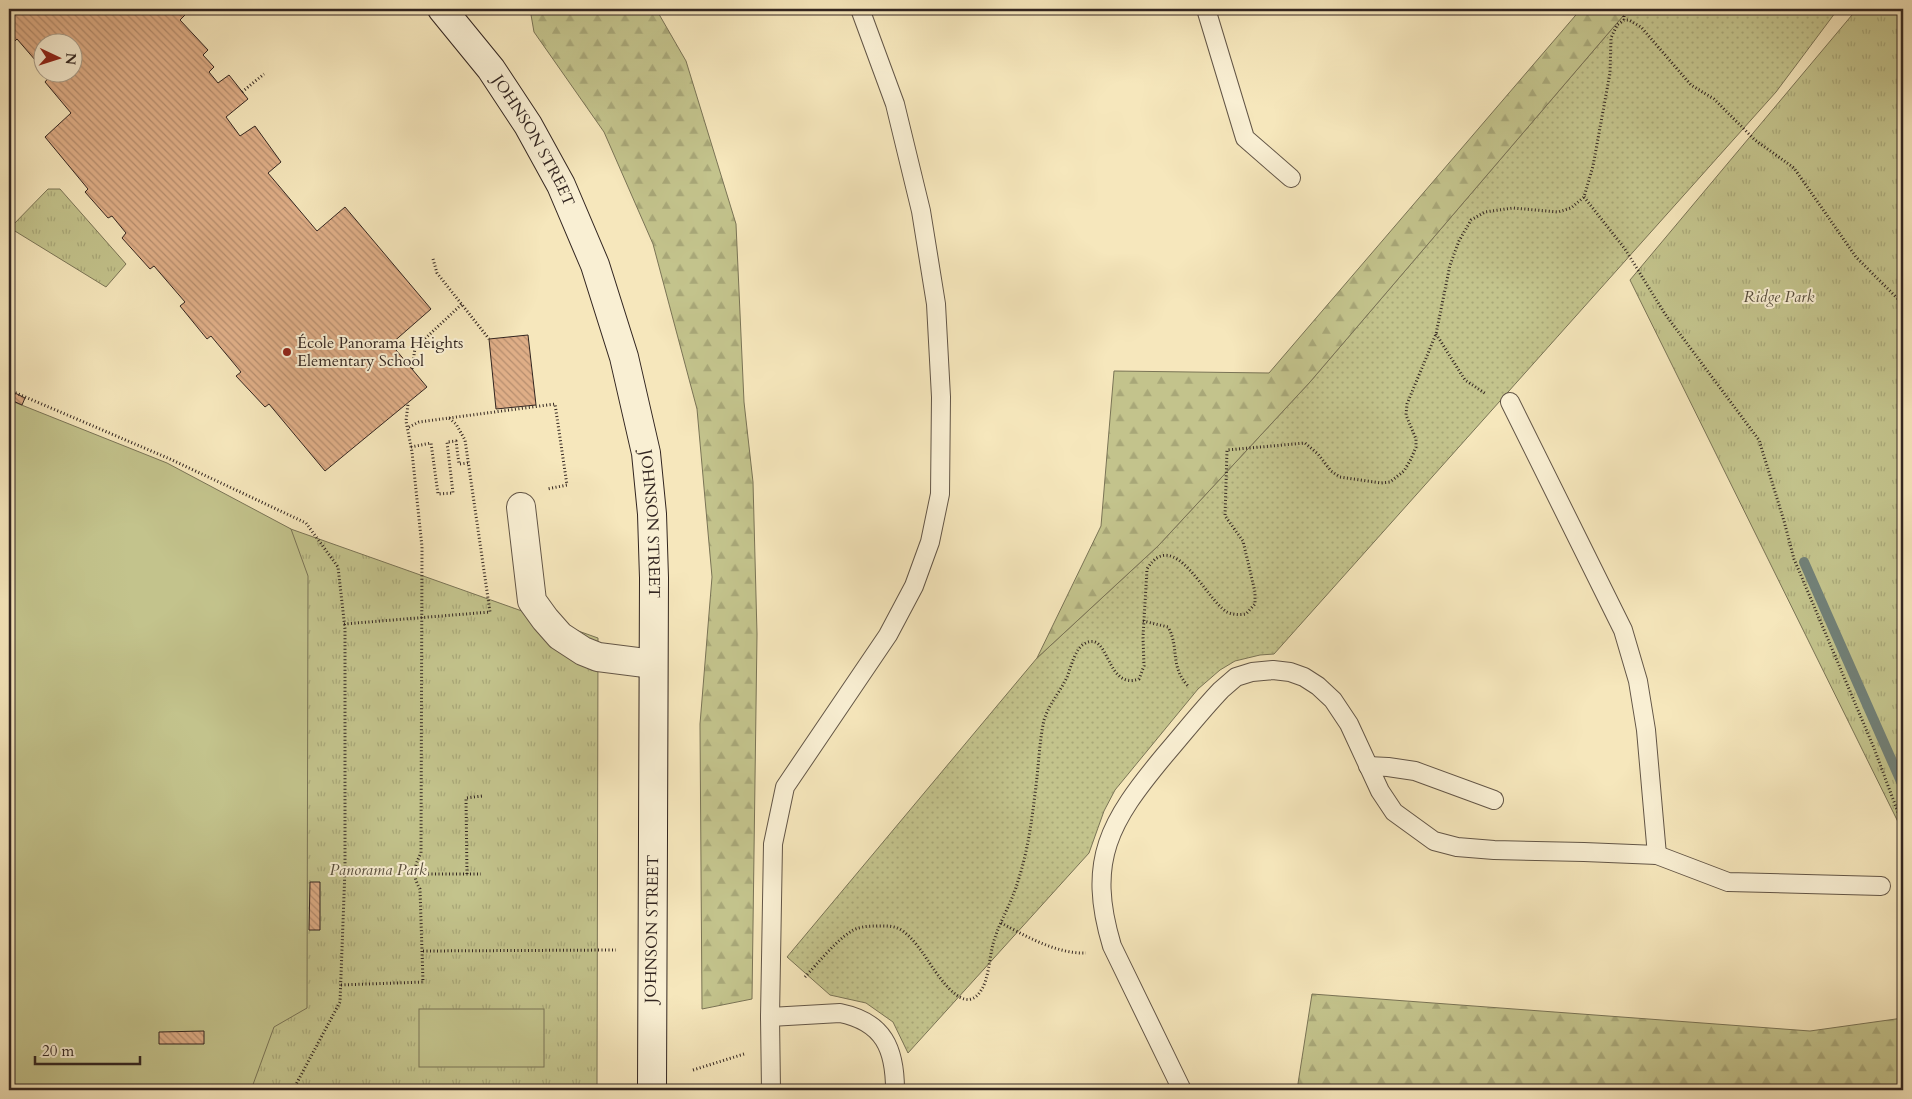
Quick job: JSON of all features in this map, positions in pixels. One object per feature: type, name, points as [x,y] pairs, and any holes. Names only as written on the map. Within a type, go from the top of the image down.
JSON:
[{"type":"street","name":"JOHNSON STREET","points":[[442,9],[491,68],[528,125],[561,185],[595,265],[607,302],[633,393],[646,453],[652,514],[654,578],[652,1090]]},
{"type":"street","points":[[521,507],[532,601],[545,619],[560,636],[583,651],[598,657],[653,664]]},
{"type":"lane","points":[[772,1090],[770,1016],[772,844],[785,787],[888,635],[914,586],[930,542],[940,494],[941,397],[936,304],[921,211],[895,104],[860,9]]},
{"type":"lane","points":[[1206,9],[1245,138],[1291,178]]},
{"type":"lane","points":[[1510,402],[1623,630],[1638,681],[1646,730],[1657,855]]},
{"type":"lane","points":[[1182,1090],[1112,946],[1106,925],[1101,882],[1103,861],[1116,822],[1134,793],[1208,703],[1236,677],[1252,672],[1273,670],[1290,672],[1304,677],[1318,686],[1333,700],[1348,724],[1380,791],[1394,812],[1434,841],[1457,848],[1657,855],[1728,882],[1881,886]]},
{"type":"lane","points":[[1368,766],[1415,771],[1494,800]]},
{"type":"lane","points":[[770,1016],[840,1013],[849,1015],[873,1027],[888,1044],[893,1056],[895,1090]]},
{"type":"path","points":[[1624,9],[1624,20]]},
{"type":"path","points":[[805,977],[851,931],[867,926],[895,927],[904,932],[922,952],[938,976],[956,994],[970,1000],[976,997],[982,990],[993,943],[1018,881],[1027,844],[1044,721],[1048,708],[1064,684],[1079,649],[1084,644],[1096,643],[1103,647],[1117,675],[1125,680],[1139,679],[1144,666],[1147,569],[1153,559],[1159,556],[1176,559],[1200,580],[1219,606],[1228,612],[1246,614],[1255,604],[1255,592],[1243,541],[1224,516],[1227,450],[1305,443],[1318,454],[1331,471],[1340,476],[1380,483],[1390,482],[1404,471],[1416,447],[1416,439],[1406,415],[1407,404],[1436,334],[1450,265],[1459,241],[1471,220],[1485,212],[1513,208],[1558,212],[1571,208],[1584,197],[1593,166],[1610,73],[1611,38],[1616,25],[1624,20],[1629,20],[1641,27],[1691,85],[1714,99],[1755,140],[1794,168],[1856,256],[1903,304]]},
{"type":"path","points":[[242,92],[264,74]]},
{"type":"path","points":[[1584,197],[1625,249],[1665,314],[1759,440],[1794,559],[1874,748],[1903,826]]},
{"type":"path","points":[[433,259],[437,273],[489,339]]},
{"type":"path","points":[[412,369],[415,348],[462,304]]},
{"type":"path","points":[[1436,334],[1465,380],[1494,399],[1510,402]]},
{"type":"path","points":[[9,390],[170,459],[306,523],[338,567],[344,624],[345,870],[340,1002],[293,1090]]},
{"type":"path","points":[[341,985],[423,982],[420,889],[414,874],[414,867],[421,853],[422,547],[411,447],[407,428],[408,404]]},
{"type":"path","points":[[407,428],[419,422],[555,404],[567,485],[519,494],[521,507]]},
{"type":"path","points":[[344,624],[490,612],[465,440],[456,424],[449,418]]},
{"type":"path","points":[[411,447],[430,443],[438,494],[453,493],[447,442],[456,441],[460,464],[468,463]]},
{"type":"path","points":[[1144,621],[1168,626],[1172,634],[1177,672],[1186,684],[1208,703]]},
{"type":"path","points":[[467,874],[466,798],[482,796]]},
{"type":"path","points":[[1897,809],[1903,806]]},
{"type":"path","points":[[414,874],[480,874]]},
{"type":"path","points":[[1001,923],[1030,938],[1058,948],[1085,954],[1112,946]]},
{"type":"path","points":[[422,951],[616,950]]},
{"type":"path","points":[[693,1070],[752,1052]]},
{"type":"path","points":[[9,1084],[28,1090]]},
{"type":"green space","points":[[530,9],[656,9],[686,61],[736,224],[744,402],[753,482],[757,634],[752,999],[702,1009],[700,724],[712,577],[697,409],[653,244],[604,132],[534,32]]},
{"type":"green space","points":[[1581,9],[1629,9],[1310,382],[1158,546],[1037,658],[1101,526],[1114,371],[1269,373]]},
{"type":"green space","points":[[1629,9],[1838,9],[1776,92],[1274,654],[1235,661],[1220,670],[1198,689],[1115,790],[1104,811],[1089,853],[908,1053],[893,1022],[866,1003],[830,995],[787,957],[1037,658],[1158,546],[1310,382]]},
{"type":"green space","name":"Ridge Park","points":[[1857,9],[1903,9],[1903,832],[1630,280]]},
{"type":"green space","points":[[48,189],[60,189],[126,264],[106,287],[10,228]]},
{"type":"green space","points":[[9,400],[167,463],[291,529],[308,576],[307,1008],[274,1027],[251,1090],[28,1090],[9,1084]]},
{"type":"green space","name":"Panorama Park","points":[[271,522],[598,638],[597,1090],[9,1090],[9,847]]},
{"type":"green space","points":[[1312,994],[1810,1031],[1903,1018],[1903,1090],[1297,1090]]},
{"type":"green space","points":[[419,1009],[544,1009],[544,1067],[419,1067]]},
{"type":"building","points":[[9,9],[182,9],[186,14],[180,20],[208,50],[203,55],[214,67],[209,72],[218,83],[229,75],[248,99],[226,117],[240,136],[255,126],[281,162],[268,173],[317,231],[345,207],[431,309],[391,344],[427,387],[325,471],[269,404],[265,407],[236,376],[241,372],[211,336],[207,339],[180,306],[185,302],[154,266],[150,269],[122,238],[126,233],[112,216],[108,218],[85,192],[88,189],[45,137],[71,113],[45,82],[82,82],[82,32],[32,32],[32,56],[17,39],[14,42],[9,37]]},
{"type":"building","points":[[528,335],[536,405],[496,409],[489,339]]},
{"type":"building","points":[[9,390],[25,398],[22,405],[9,399]]},
{"type":"building","points":[[310,882],[320,882],[320,930],[309,930]]},
{"type":"building","points":[[204,1031],[204,1044],[159,1044],[159,1032]]},
{"type":"waterway","points":[[1804,562],[1903,786]]},
{"type":"place","name":"École Panorama Heights Elementary School","points":[[287,352]]}]
